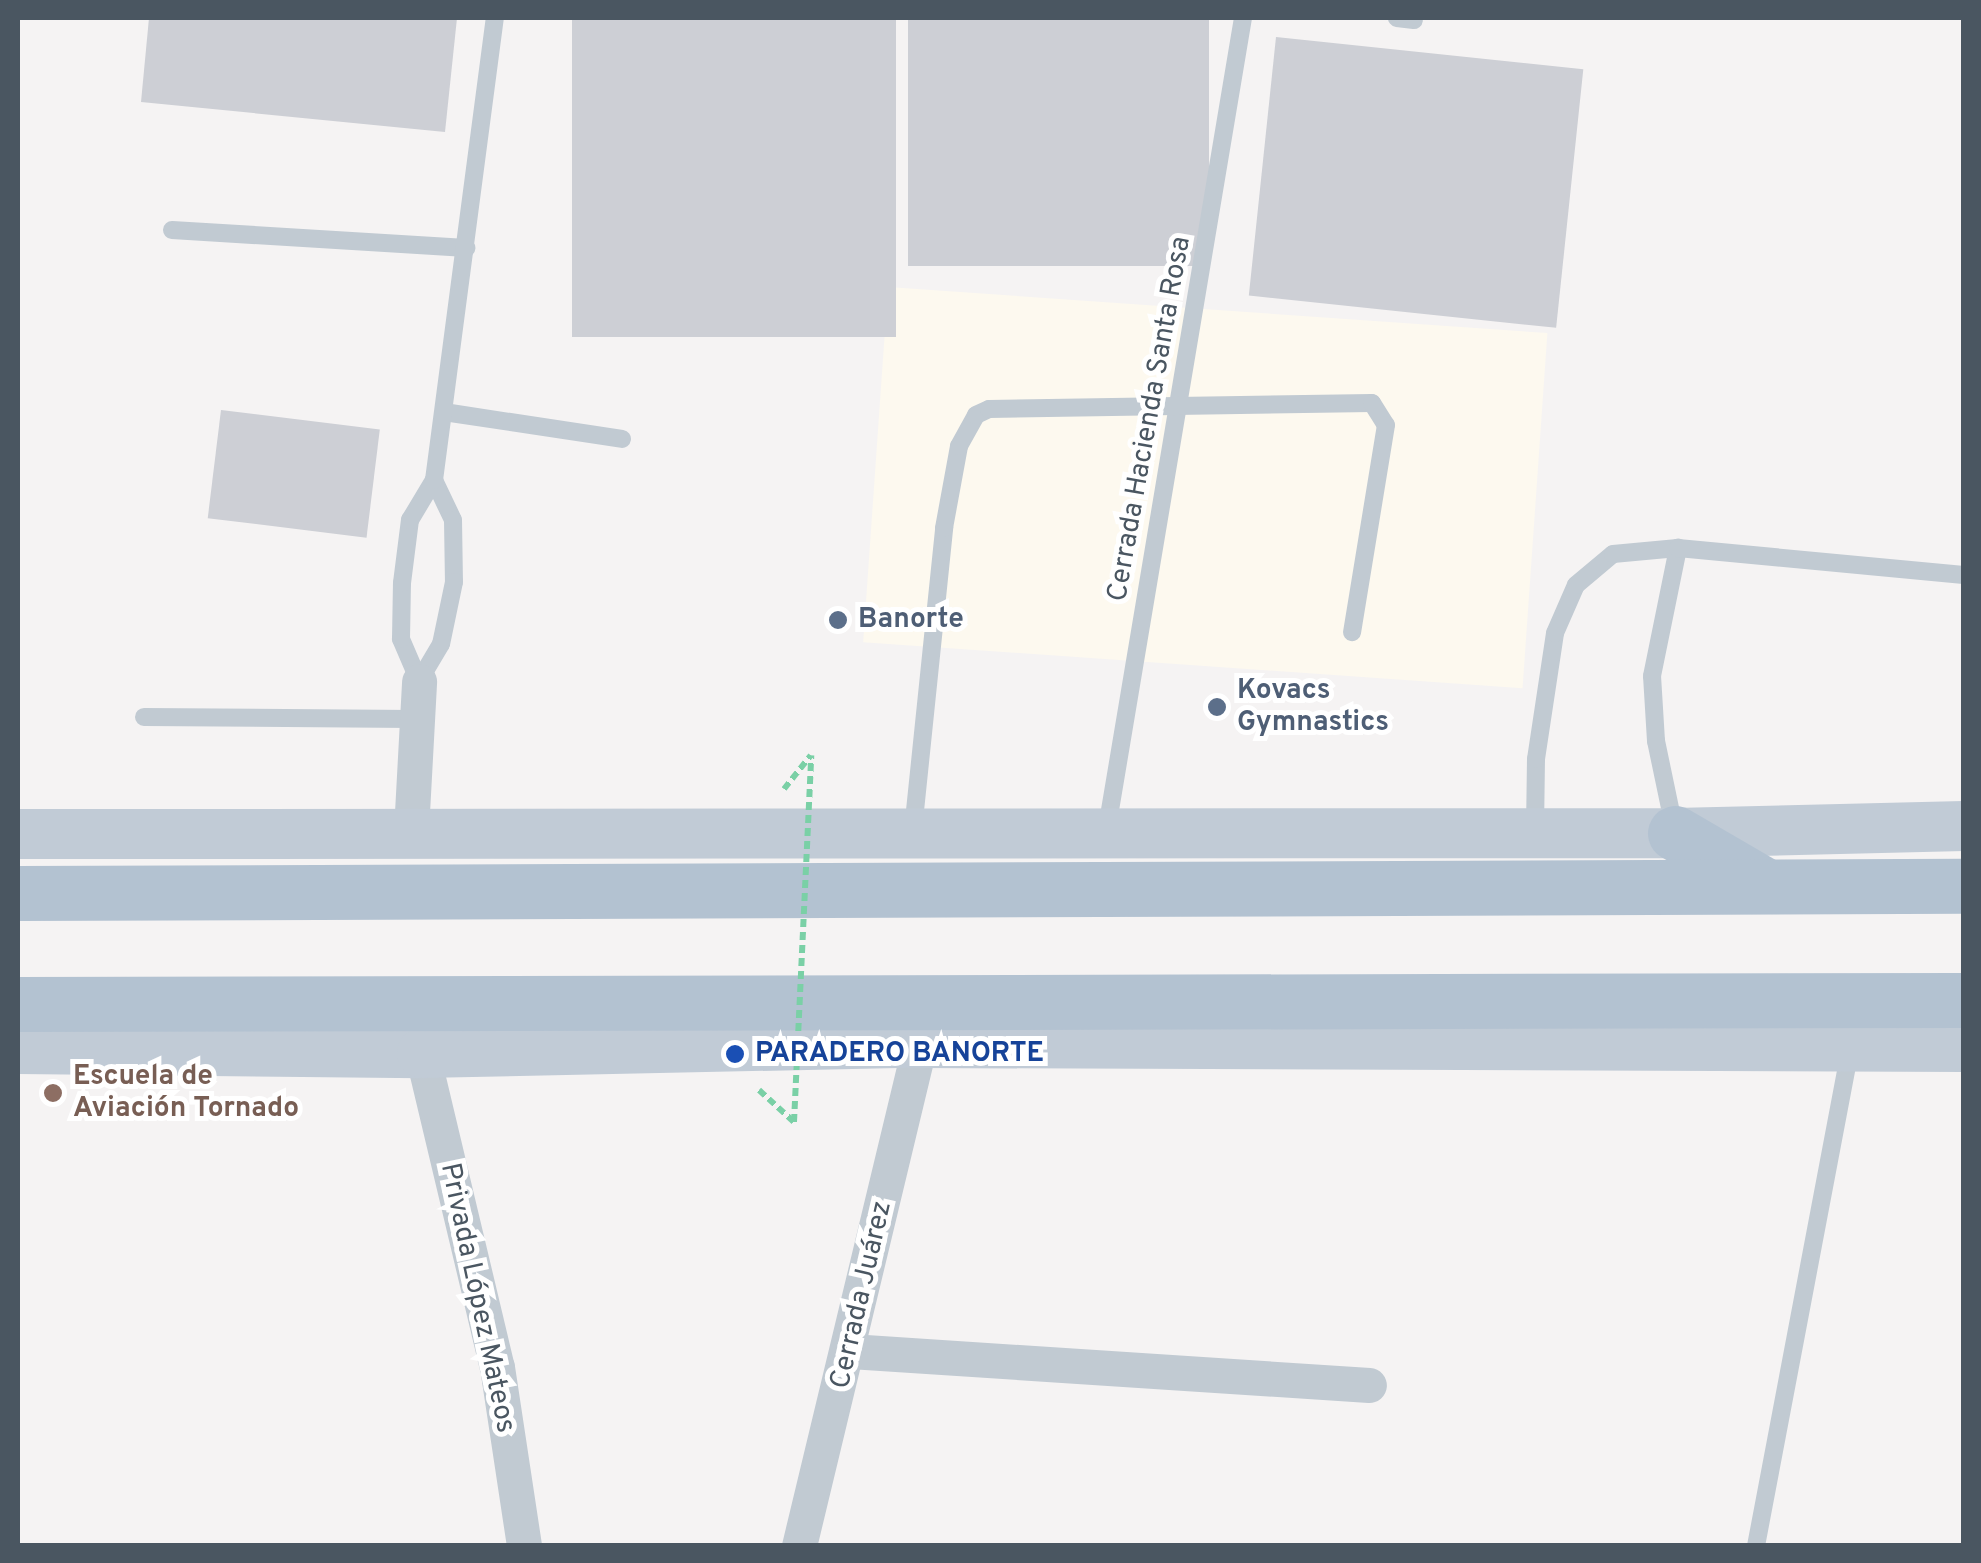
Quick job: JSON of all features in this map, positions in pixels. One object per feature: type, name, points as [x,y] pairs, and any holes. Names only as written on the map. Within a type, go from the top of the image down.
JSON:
[{"type":"main road","points":[[1675,833],[1766,886]]},
{"type":"main road","points":[[18,893],[1964,886]]},
{"type":"main road","points":[[18,1004],[1964,1000]]},
{"type":"street","points":[[411,831],[413,720],[418,682]]},
{"type":"street","points":[[18,834],[1106,829],[1675,833],[1964,826]]},
{"type":"street","points":[[18,1049],[422,1053],[920,1043],[1964,1048]]},
{"type":"street","name":"Cerrada Juárez","points":[[799,1546],[850,1351],[920,1043]]},
{"type":"street","name":"Privada López Mateos","points":[[422,1053],[496,1368],[524,1546]]},
{"type":"street","points":[[850,1351],[1370,1385]]},
{"type":"lane","points":[[418,682],[400,640],[402,582],[410,520],[434,480],[495,18]]},
{"type":"lane","name":"Cerrada Hacienda Santa Rosa","points":[[1106,829],[1182,406],[1243,18]]},
{"type":"lane","points":[[172,230],[466,248]]},
{"type":"lane","points":[[913,830],[944,528],[968,425],[989,409],[1015,405],[1182,406],[1362,399],[1380,410],[1383,448],[1352,632]]},
{"type":"lane","points":[[444,412],[622,438]]},
{"type":"lane","points":[[418,682],[441,644],[454,582],[452,520],[434,480]]},
{"type":"lane","points":[[1675,833],[1662,780],[1652,687],[1655,641],[1678,548]]},
{"type":"lane","points":[[1535,831],[1536,760],[1564,606],[1591,568],[1613,554],[1678,548],[1964,575]]},
{"type":"lane","points":[[144,717],[413,720]]},
{"type":"lane","points":[[1756,1546],[1851,1045]]},
{"type":"path","points":[[794,1122],[811,755]]},
{"type":"shaded area","points":[[888,287],[1547,333],[1523,688],[863,642]]},
{"type":"building","points":[[149,18],[457,18],[445,132],[141,102]]},
{"type":"building","points":[[572,18],[896,18],[896,337],[572,337]]},
{"type":"building","points":[[908,18],[1209,18],[1209,266],[908,266]]},
{"type":"building","points":[[1276,37],[1583,69],[1556,328],[1249,296]]},
{"type":"building","points":[[221,410],[380,429],[367,538],[208,518]]},
{"type":"place","name":"Banorte","points":[[838,620]]},
{"type":"place","name":"Kovacs Gymnastics","points":[[1217,707]]},
{"type":"place","name":"PARADERO BANORTE","points":[[735,1054]]},
{"type":"place","name":"Escuela de Aviación Tornado","points":[[53,1093]]}]
